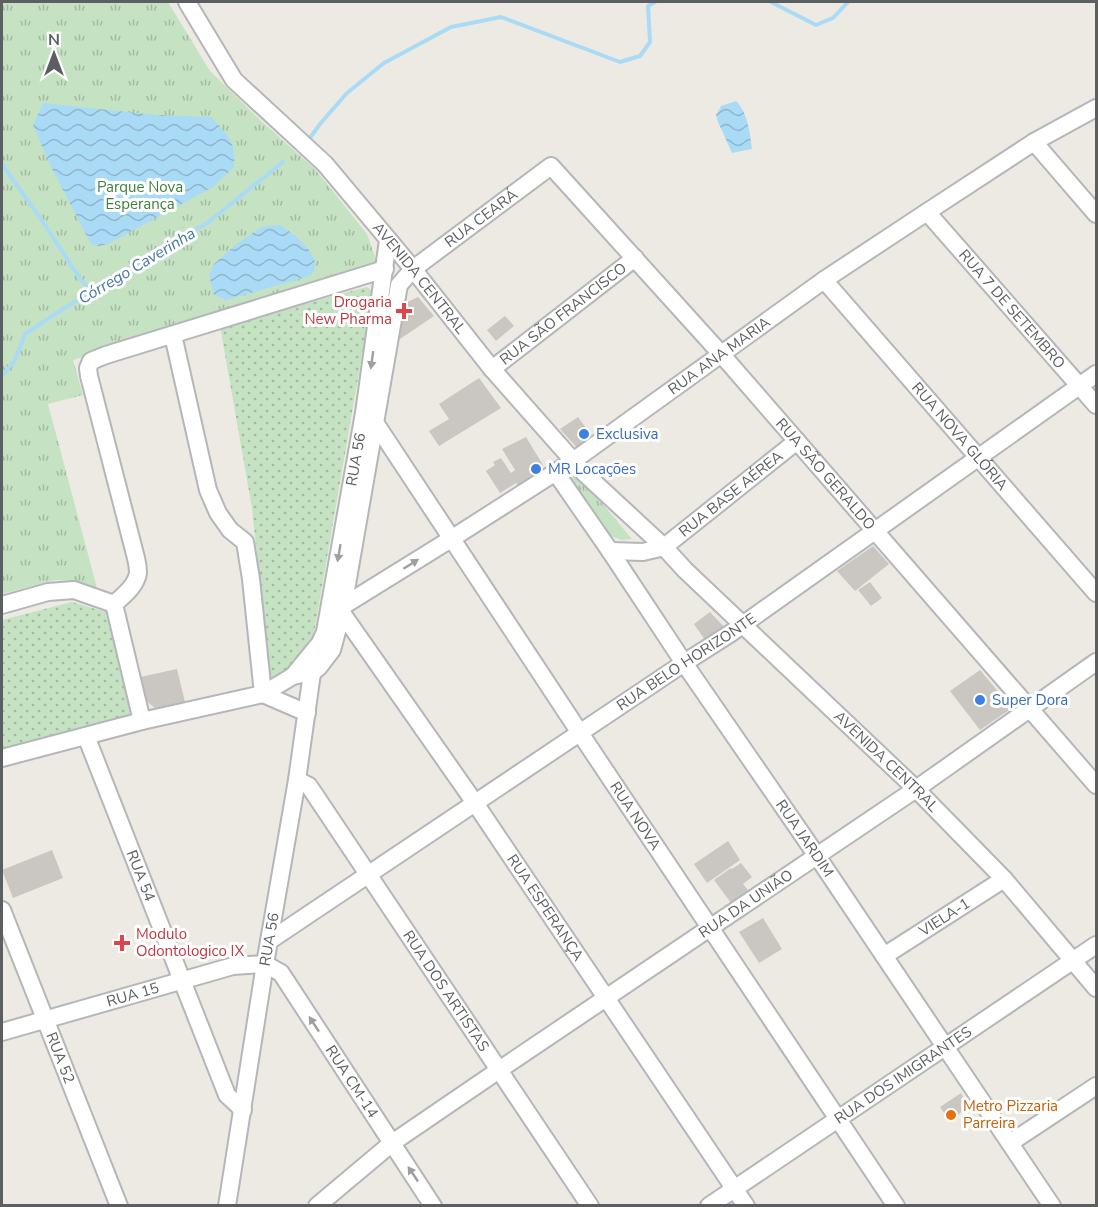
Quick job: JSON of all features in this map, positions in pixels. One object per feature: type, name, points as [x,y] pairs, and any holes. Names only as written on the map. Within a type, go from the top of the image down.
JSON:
[{"type":"street","name":"AVENIDA CENTRAL","points":[[187,2],[234,80],[325,164],[492,369],[583,472],[916,789],[1004,879],[1096,988]]},
{"type":"street","name":"RUA ANA MARIA","points":[[343,610],[556,473],[824,280],[1034,142],[1096,108]]},
{"type":"street","points":[[1034,142],[1096,214]]},
{"type":"street","name":"RUA SÃO GERALDO","points":[[551,166],[722,355],[1096,785]]},
{"type":"street","name":"RUA CEARÁ","points":[[412,269],[551,166]]},
{"type":"street","name":"RUA 7 DE SETEMBRO","points":[[927,212],[1096,405]]},
{"type":"street","name":"RUA 56","points":[[227,1206],[297,780],[307,713],[309,667],[325,632],[364,412],[388,240]]},
{"type":"street","name":"RUA SÃO FRANCISCO","points":[[492,369],[635,258]]},
{"type":"street","points":[[114,604],[134,582],[138,572],[89,376],[88,368],[91,361],[385,269]]},
{"type":"street","name":"RUA 56","points":[[309,667],[319,667],[332,650],[343,610],[399,285],[412,269]]},
{"type":"street","name":"RUA NOVA GLÓRIA","points":[[824,280],[1096,593]]},
{"type":"street","points":[[173,335],[208,490],[218,513],[230,530],[245,542],[263,693]]},
{"type":"street","name":"RUA BELO HORIZONTE","points":[[269,941],[744,625],[1096,374]]},
{"type":"street","name":"RUA NOVA","points":[[376,424],[896,1206]]},
{"type":"street","name":"RUA BASE AÉREA","points":[[664,547],[797,441]]},
{"type":"street","name":"RUA JARDIM","points":[[556,473],[1052,1206]]},
{"type":"street","points":[[610,550],[643,552],[664,547]]},
{"type":"street","points":[[2,605],[48,592],[74,590],[114,604]]},
{"type":"street","points":[[114,604],[142,721]]},
{"type":"street","name":"RUA ESPERANÇA","points":[[343,610],[746,1206]]},
{"type":"street","name":"RUA DA UNIÃO","points":[[317,1206],[392,1143],[916,789],[1096,662]]},
{"type":"street","points":[[2,758],[142,721],[263,693],[309,667]]},
{"type":"street","points":[[263,693],[307,713]]},
{"type":"street","name":"RUA 54","points":[[86,736],[227,1095],[243,1110]]},
{"type":"street","name":"RUA DOS ARTISTAS","points":[[297,780],[309,786],[590,1206]]},
{"type":"street","name":"VIELA-1","points":[[884,956],[1004,879]]},
{"type":"street","name":"RUA 52","points":[[2,910],[119,1206]]},
{"type":"street","name":"RUA DOS IMIGRANTES","points":[[709,1206],[1096,945]]},
{"type":"street","name":"RUA 15","points":[[2,1032],[233,966],[265,964]]},
{"type":"street","name":"RUA CM-14","points":[[265,964],[281,973],[434,1206]]},
{"type":"street","points":[[1010,1143],[1096,1086]]},
{"type":"green space","name":"Parque Nova Esperança","points":[[2,2],[168,2],[210,71],[315,169],[367,234],[379,268],[73,360],[83,395],[48,404],[98,592],[76,581],[55,580],[2,594]]},
{"type":"green space","points":[[367,287],[373,291],[314,633],[304,654],[288,670],[270,678],[252,508],[220,326]]},
{"type":"green space","points":[[575,471],[632,539],[621,540],[604,533],[566,476]]},
{"type":"green space","points":[[72,602],[109,613],[136,720],[2,754],[2,620]]},
{"type":"water","points":[[736,101],[746,117],[752,149],[732,153],[716,115],[721,106]]},
{"type":"water","points":[[43,103],[155,115],[211,117],[230,139],[234,150],[234,167],[213,187],[108,244],[99,246],[91,244],[50,165],[33,125]]},
{"type":"water","points":[[280,225],[297,237],[312,254],[315,267],[310,276],[226,300],[214,295],[209,275],[214,264],[261,227]]},
{"type":"building","points":[[418,297],[434,316],[397,341],[403,304]]},
{"type":"building","points":[[505,316],[514,326],[496,341],[487,330]]},
{"type":"building","points":[[479,378],[501,408],[439,446],[429,431],[449,419],[439,404]]},
{"type":"building","points":[[578,417],[594,439],[579,450],[560,429]]},
{"type":"building","points":[[526,437],[543,465],[540,472],[518,487],[516,483],[500,493],[486,471],[495,465],[493,462],[501,458],[511,473],[515,470],[502,449]]},
{"type":"building","points":[[873,546],[889,564],[855,591],[837,571]]},
{"type":"building","points":[[870,582],[882,598],[871,606],[858,590]]},
{"type":"building","points":[[710,612],[726,629],[707,643],[694,624]]},
{"type":"building","points":[[177,669],[185,702],[155,708],[145,700],[140,677]]},
{"type":"building","name":"Super Dora","points":[[980,670],[1012,708],[980,730],[950,691]]},
{"type":"building","points":[[728,841],[740,860],[707,883],[694,864]]},
{"type":"building","points":[[52,850],[63,878],[13,898],[2,870]]},
{"type":"building","points":[[741,863],[752,877],[743,884],[748,890],[731,903],[714,880]]},
{"type":"building","points":[[763,918],[782,949],[759,963],[739,932]]},
{"type":"building","name":"Metro Pizzaria Parreira","points":[[961,1093],[968,1106],[950,1122],[940,1107]]},
{"type":"waterway","name":"Córrego Caverinha","points":[[307,142],[347,93],[384,63],[451,27],[501,17],[620,62],[640,56],[650,42],[648,6],[655,2]]},
{"type":"waterway","name":"Córrego Caverinha","points":[[771,2],[816,25],[833,18],[848,2]]},
{"type":"waterway","name":"Córrego Caverinha","points":[[2,376],[15,360],[25,334],[207,223],[283,162]]},
{"type":"waterway","points":[[2,164],[80,279],[92,292]]},
{"type":"place","name":"Drogaria New Pharma","points":[[404,311]]},
{"type":"place","name":"Exclusiva","points":[[584,434]]},
{"type":"place","name":"MR Locações","points":[[536,469]]},
{"type":"place","name":"Super Dora","points":[[980,700]]},
{"type":"place","name":"Modulo Odontologico IX","points":[[122,943]]},
{"type":"place","name":"Metro Pizzaria Parreira","points":[[951,1115]]}]
